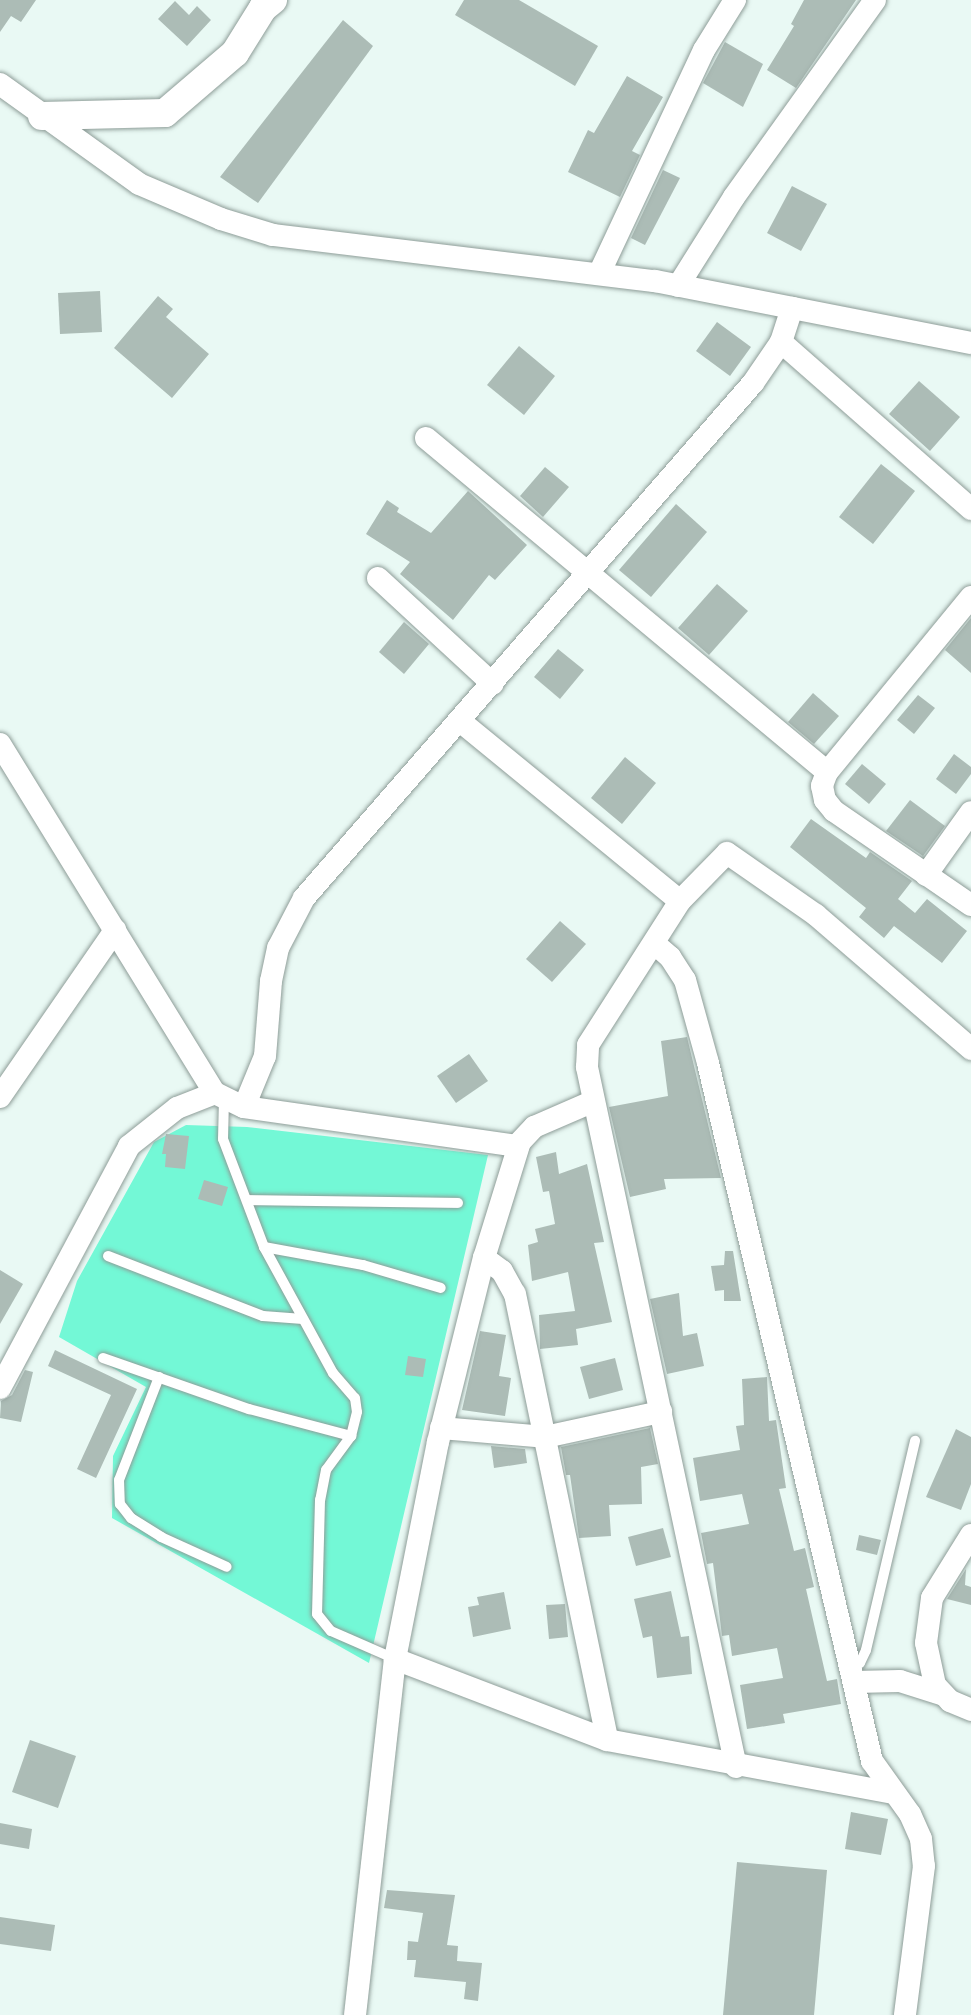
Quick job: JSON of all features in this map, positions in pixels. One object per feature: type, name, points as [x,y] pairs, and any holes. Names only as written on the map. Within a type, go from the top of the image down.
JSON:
[{"type":"street","points":[[42,116],[165,113],[235,53],[263,9],[273,0]]},
{"type":"street","points":[[599,274],[704,50],[735,0]]},
{"type":"street","points":[[678,286],[734,197],[875,0]]},
{"type":"street","points":[[0,84],[139,184],[220,219],[273,235],[599,274],[678,286],[971,343]]},
{"type":"street","points":[[228,1100],[265,1056],[274,964],[293,914],[753,383],[781,342],[792,308]]},
{"type":"street","points":[[781,342],[971,509]]},
{"type":"street","points":[[426,438],[827,772]]},
{"type":"street","points":[[378,578],[493,684]]},
{"type":"street","points":[[968,606],[827,772],[822,793],[829,806],[971,905]]},
{"type":"street","points":[[460,721],[680,901]]},
{"type":"street","points":[[0,744],[115,930],[228,1100]]},
{"type":"street","points":[[926,875],[971,812]]},
{"type":"street","points":[[736,1767],[594,1101],[587,1056],[592,1035],[655,944],[680,901],[727,853],[816,915],[971,1049]]},
{"type":"street","points":[[0,1097],[115,930]]},
{"type":"street","points":[[655,944],[670,957],[685,980],[700,1033],[872,1761],[892,1794],[916,1825],[923,1852],[905,2015]]},
{"type":"street","points":[[0,1388],[129,1146],[177,1108],[228,1100],[518,1146]]},
{"type":"street","points":[[355,2015],[394,1659],[441,1428],[484,1258],[518,1146],[534,1127],[594,1101]]},
{"type":"street","points":[[484,1258],[502,1271],[516,1294],[607,1740]]},
{"type":"street","points":[[441,1428],[545,1437],[661,1412]]},
{"type":"street","points":[[941,1694],[930,1671],[926,1629],[935,1591],[964,1562],[971,1535]]},
{"type":"street","points":[[394,1659],[607,1740],[736,1767],[892,1794]]},
{"type":"street","points":[[852,1675],[900,1681],[941,1694],[971,1710]]},
{"type":"lane","points":[[228,1100],[224,1139],[264,1247],[333,1373],[355,1398],[357,1412],[351,1436],[327,1470],[320,1500],[317,1614],[332,1631],[394,1659]]},
{"type":"lane","points":[[247,1200],[458,1203]]},
{"type":"lane","points":[[264,1247],[363,1264],[441,1288]]},
{"type":"lane","points":[[108,1256],[263,1316],[303,1319]]},
{"type":"lane","points":[[103,1358],[249,1409],[351,1436]]},
{"type":"lane","points":[[159,1377],[119,1480],[120,1503],[131,1518],[161,1537],[227,1567]]},
{"type":"lane","points":[[852,1675],[866,1650],[915,1441]]},
{"type":"green space","points":[[186,1125],[247,1127],[488,1155],[369,1663],[112,1518],[113,1456],[146,1387],[59,1337],[77,1281],[154,1142]]},
{"type":"building","points":[[0,0],[36,0],[21,22],[11,16],[0,32]]},
{"type":"building","points":[[464,0],[519,0],[598,46],[575,86],[455,15]]},
{"type":"building","points":[[804,0],[856,0],[796,88],[767,70],[794,26],[791,24]]},
{"type":"building","points":[[175,1],[189,15],[197,6],[211,20],[187,46],[158,19]]},
{"type":"building","points":[[343,20],[373,46],[258,203],[220,177]]},
{"type":"building","points":[[725,42],[763,64],[743,107],[703,83]]},
{"type":"building","points":[[627,76],[663,97],[632,151],[640,155],[620,197],[568,172],[588,130],[594,133]]},
{"type":"building","points":[[663,170],[680,178],[645,245],[631,238]]},
{"type":"building","points":[[792,186],[827,204],[801,251],[767,233]]},
{"type":"building","points":[[100,291],[102,332],[60,334],[58,293]]},
{"type":"building","points":[[158,296],[173,309],[166,317],[209,354],[172,398],[114,348]]},
{"type":"building","points":[[717,322],[751,347],[730,376],[696,351]]},
{"type":"building","points":[[519,346],[555,376],[524,415],[487,385]]},
{"type":"building","points":[[919,381],[960,417],[930,451],[889,414]]},
{"type":"building","points":[[881,464],[915,491],[873,544],[839,517]]},
{"type":"building","points":[[545,467],[569,487],[543,517],[520,496]]},
{"type":"building","points":[[468,491],[527,545],[495,580],[489,575],[453,620],[400,574],[410,562],[366,534],[387,500],[399,508],[397,512],[431,533]]},
{"type":"building","points":[[676,504],[707,532],[651,597],[619,570]]},
{"type":"building","points":[[717,584],[748,611],[709,655],[678,628]]},
{"type":"building","points":[[971,618],[971,673],[945,650]]},
{"type":"building","points":[[404,622],[429,644],[404,674],[379,652]]},
{"type":"building","points":[[558,649],[584,670],[560,699],[534,677]]},
{"type":"building","points":[[813,693],[839,716],[814,744],[788,722]]},
{"type":"building","points":[[918,695],[935,708],[914,734],[897,720]]},
{"type":"building","points":[[954,754],[971,767],[971,774],[956,794],[936,779]]},
{"type":"building","points":[[625,757],[656,783],[622,824],[591,798]]},
{"type":"building","points":[[862,764],[886,784],[869,804],[845,784]]},
{"type":"building","points":[[910,800],[945,826],[923,856],[886,831]]},
{"type":"building","points":[[811,819],[866,858],[870,852],[912,881],[898,899],[915,913],[927,899],[967,931],[942,963],[894,926],[884,938],[859,917],[866,908],[790,847]]},
{"type":"building","points":[[560,921],[586,944],[552,982],[526,959]]},
{"type":"building","points":[[687,1037],[721,1178],[664,1179],[666,1189],[630,1197],[609,1107],[668,1096],[661,1041]]},
{"type":"building","points":[[469,1054],[488,1081],[456,1103],[437,1076]]},
{"type":"building","points":[[166,1134],[189,1136],[185,1169],[165,1167],[166,1154],[162,1154]]},
{"type":"building","points":[[556,1152],[559,1174],[587,1164],[604,1242],[594,1243],[612,1322],[576,1329],[578,1345],[540,1349],[539,1315],[575,1311],[568,1272],[532,1281],[528,1245],[538,1242],[535,1229],[555,1224],[549,1191],[543,1192],[536,1157]]},
{"type":"building","points":[[204,1180],[228,1187],[222,1206],[198,1199]]},
{"type":"building","points":[[725,1251],[733,1251],[741,1301],[724,1301],[724,1290],[715,1291],[711,1266],[724,1265]]},
{"type":"building","points":[[0,1270],[23,1284],[0,1324]]},
{"type":"building","points":[[679,1293],[683,1336],[697,1333],[704,1366],[667,1374],[650,1299]]},
{"type":"building","points":[[480,1331],[506,1335],[499,1376],[511,1378],[505,1416],[462,1410]]},
{"type":"building","points":[[55,1350],[137,1389],[96,1478],[77,1469],[111,1395],[48,1366]]},
{"type":"building","points":[[408,1356],[426,1359],[423,1377],[405,1375]]},
{"type":"building","points":[[615,1358],[623,1390],[589,1399],[580,1367]]},
{"type":"building","points":[[25,1370],[33,1372],[21,1422],[0,1418],[1,1401],[12,1395]]},
{"type":"building","points":[[767,1377],[769,1421],[776,1420],[786,1488],[779,1489],[794,1551],[805,1548],[814,1587],[806,1589],[827,1681],[837,1679],[841,1704],[783,1714],[785,1723],[747,1729],[740,1685],[783,1678],[777,1648],[732,1656],[729,1635],[722,1636],[713,1563],[707,1564],[701,1533],[749,1524],[742,1494],[700,1501],[693,1458],[740,1450],[736,1426],[744,1425],[742,1379]]},
{"type":"building","points":[[650,1428],[658,1464],[641,1467],[642,1504],[609,1505],[611,1536],[579,1538],[570,1475],[566,1475],[561,1447]]},
{"type":"building","points":[[956,1429],[971,1437],[971,1484],[961,1510],[926,1497]]},
{"type":"building","points":[[491,1446],[525,1449],[527,1463],[494,1468]]},
{"type":"building","points":[[663,1528],[671,1557],[636,1566],[628,1537]]},
{"type":"building","points":[[859,1535],[881,1540],[877,1555],[856,1550]]},
{"type":"building","points":[[966,1569],[965,1585],[971,1587],[971,1605],[947,1599]]},
{"type":"building","points":[[671,1591],[681,1637],[689,1636],[692,1674],[657,1678],[652,1636],[643,1638],[634,1599]]},
{"type":"building","points":[[504,1592],[511,1629],[473,1637],[468,1607],[479,1605],[477,1597]]},
{"type":"building","points":[[565,1604],[568,1637],[549,1639],[546,1605]]},
{"type":"building","points":[[30,1740],[76,1756],[58,1808],[12,1792]]},
{"type":"building","points":[[851,1812],[888,1819],[881,1855],[845,1849]]},
{"type":"building","points":[[0,1823],[32,1829],[29,1849],[0,1844]]},
{"type":"building","points":[[737,1862],[827,1870],[814,2015],[723,2015]]},
{"type":"building","points":[[387,1890],[455,1895],[447,1945],[458,1946],[457,1961],[482,1963],[478,2001],[464,1999],[466,1982],[414,1977],[416,1960],[407,1960],[408,1941],[418,1942],[423,1913],[384,1908]]},
{"type":"building","points":[[0,1917],[55,1925],[51,1951],[0,1944]]}]
